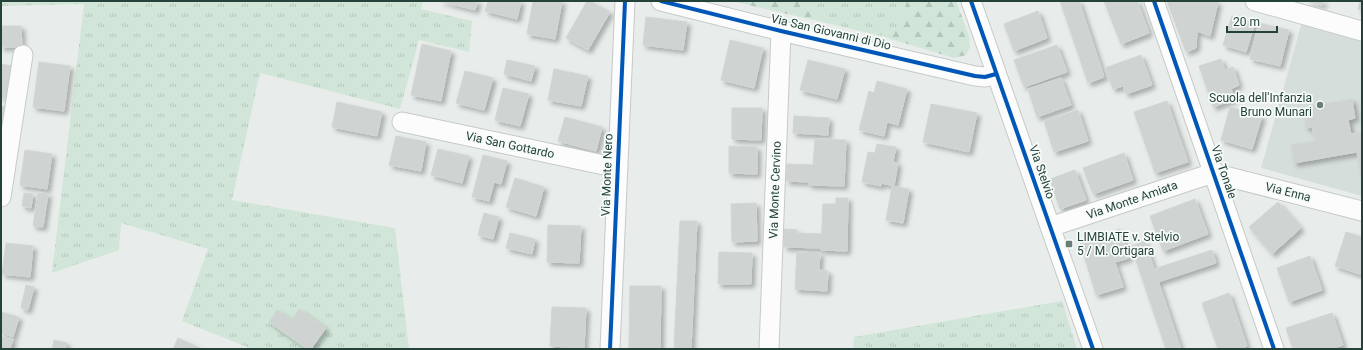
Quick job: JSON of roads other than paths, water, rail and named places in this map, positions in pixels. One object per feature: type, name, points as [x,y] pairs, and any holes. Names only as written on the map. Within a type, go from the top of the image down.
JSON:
[{"type":"street","name":"Via Monte Nero","points":[[610,349],[625,1]]},
{"type":"street","name":"Via San Giovanni di Dio","points":[[661,1],[978,77],[996,74]]},
{"type":"street","name":"Via Stelvio","points":[[971,1],[1093,349]]},
{"type":"street","name":"Via Tonale","points":[[1154,1],[1274,349]]},
{"type":"street","points":[[1256,1],[1362,31]]},
{"type":"street","name":"Via Monte Cervino","points":[[769,349],[782,31]]},
{"type":"street","points":[[1,197],[23,55]]},
{"type":"street","name":"Via San Gottardo","points":[[402,122],[618,168]]},
{"type":"street","name":"Via Enna","points":[[1213,173],[1362,211]]},
{"type":"street","name":"Via Monte Amiata","points":[[1050,227],[1213,173]]},
{"type":"place","name":"Scuola dell'Infanzia Bruno Munari","points":[[1320,105]]},
{"type":"place","name":"LIMBIATE v. Stelvio 5 / M. Ortigara","points":[[1069,244]]}]
